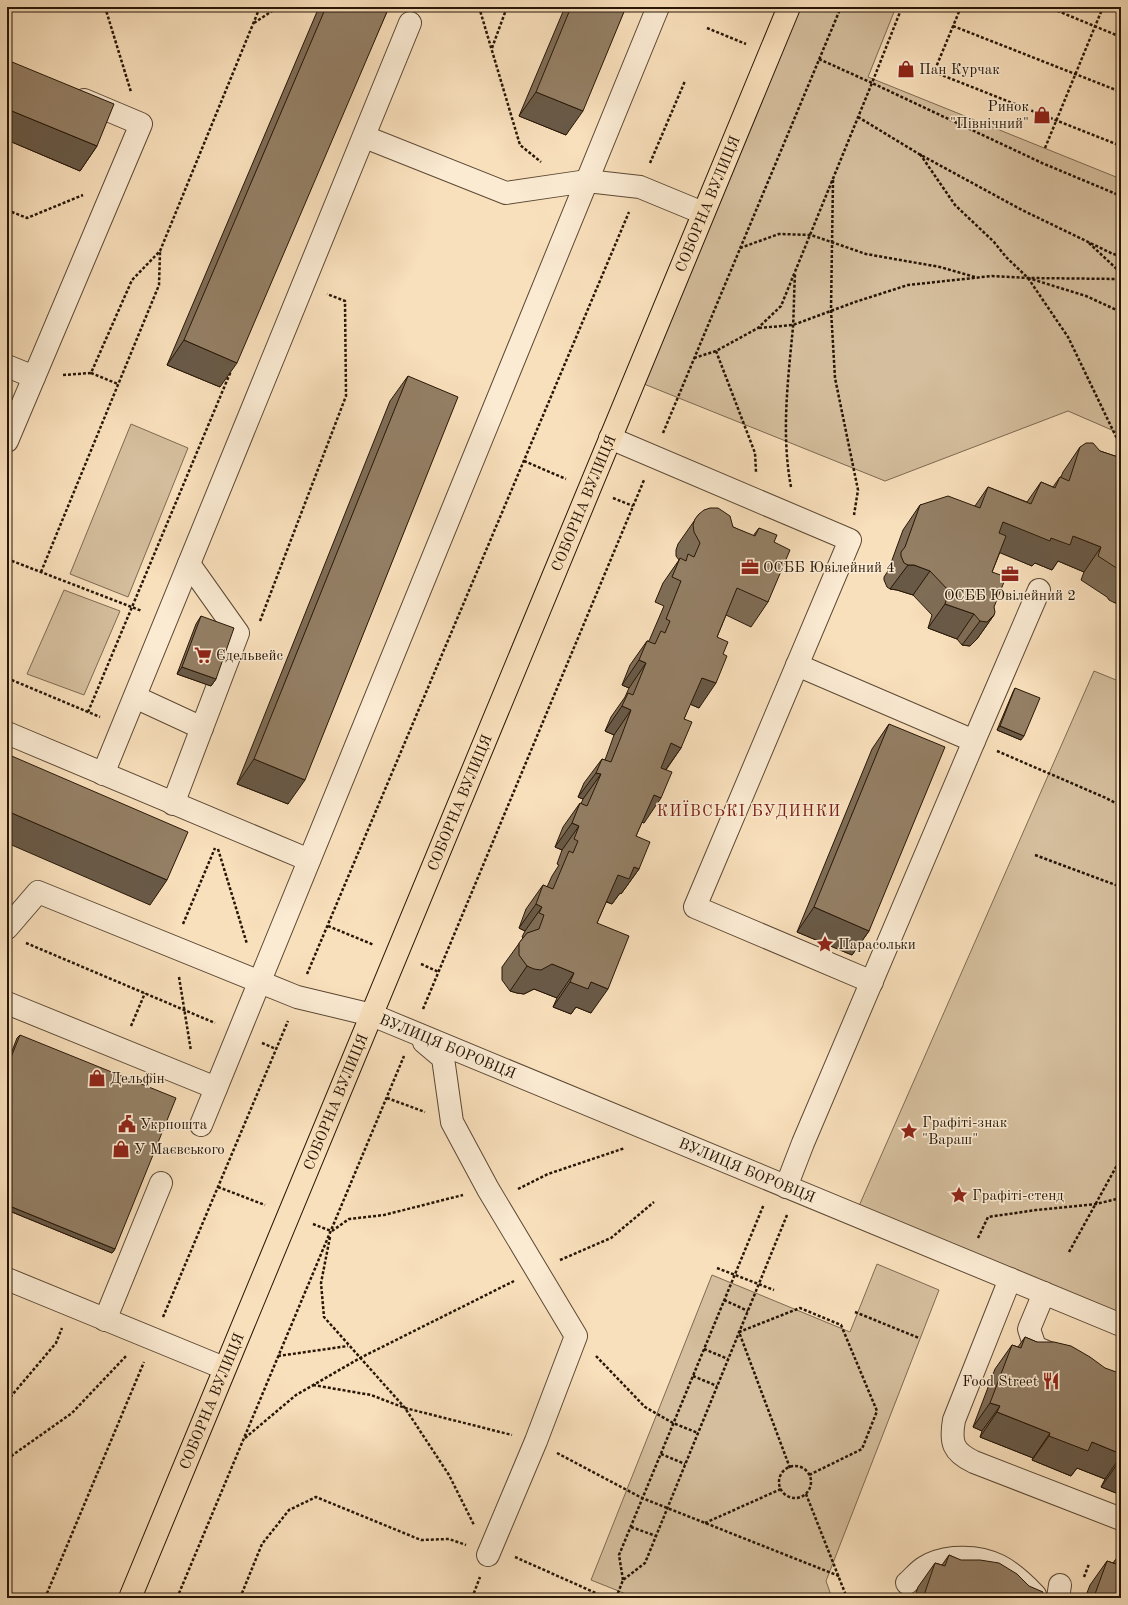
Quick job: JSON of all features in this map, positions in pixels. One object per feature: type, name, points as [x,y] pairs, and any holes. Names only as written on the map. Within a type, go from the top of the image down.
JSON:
[{"type":"main road","name":"СОБОРНА ВУЛИЦЯ","points":[[130,1598],[789,7]]},
{"type":"street","points":[[201,1125],[309,860],[578,182],[658,7]]},
{"type":"street","points":[[103,774],[365,137],[410,23]]},
{"type":"street","points":[[7,441],[141,124],[63,92]]},
{"type":"street","points":[[365,137],[506,193],[578,182],[640,187],[703,213]]},
{"type":"street","points":[[7,366],[34,377]]},
{"type":"street","points":[[610,438],[850,540],[695,907],[872,982]]},
{"type":"street","points":[[173,804],[238,633],[189,564]]},
{"type":"street","points":[[786,1186],[1039,590]]},
{"type":"street","points":[[797,665],[974,741]]},
{"type":"street","points":[[135,697],[202,728]]},
{"type":"street","points":[[7,733],[309,860]]},
{"type":"street","name":"ВУЛИЦЯ БОРОВЦЯ","points":[[14,935],[38,892],[297,997],[372,1016],[1121,1325]]},
{"type":"street","points":[[7,1003],[216,1088]]},
{"type":"street","points":[[413,1034],[443,1058],[452,1122],[488,1189],[576,1336],[536,1441],[488,1555]]},
{"type":"street","points":[[105,1320],[161,1183]]},
{"type":"street","points":[[7,1279],[224,1368]]},
{"type":"street","points":[[1010,1279],[954,1420],[952,1433],[954,1446],[962,1457],[1121,1519]]},
{"type":"street","points":[[1044,1293],[1029,1329],[1035,1347],[1071,1362]]},
{"type":"street","points":[[907,1583],[926,1566],[946,1559],[970,1557],[994,1563],[1017,1576],[1035,1595],[1036,1598]]},
{"type":"path","points":[[104,7],[141,124]]},
{"type":"path","points":[[41,572],[159,285],[160,251],[260,7]]},
{"type":"path","points":[[253,24],[278,7]]},
{"type":"path","points":[[478,7],[492,48],[520,145],[578,182]]},
{"type":"path","points":[[492,48],[507,7]]},
{"type":"path","points":[[177,1598],[387,1098],[841,7]]},
{"type":"path","points":[[694,359],[716,351],[758,328],[781,306],[902,7]]},
{"type":"path","points":[[961,7],[934,72],[1121,146]]},
{"type":"path","points":[[1048,7],[1121,37]]},
{"type":"path","points":[[1045,148],[1103,7]]},
{"type":"path","points":[[953,26],[1121,92]]},
{"type":"path","points":[[707,28],[770,53]]},
{"type":"path","points":[[819,59],[1042,163],[1121,196]]},
{"type":"path","points":[[45,1598],[150,1338],[276,1049],[685,81]]},
{"type":"path","points":[[858,117],[919,154],[1022,210],[1121,256]]},
{"type":"path","points":[[919,154],[955,205],[994,242],[1006,257],[1028,278],[1068,337],[1121,447]]},
{"type":"path","points":[[834,178],[831,310],[835,378],[858,490],[850,540]]},
{"type":"path","points":[[7,210],[27,218],[116,181]]},
{"type":"path","points":[[740,249],[779,234],[811,235],[866,254],[940,266],[976,278]]},
{"type":"path","points":[[1087,241],[1121,273]]},
{"type":"path","points":[[91,373],[132,280],[160,251]]},
{"type":"path","points":[[795,272],[793,325],[787,381],[786,441],[790,483],[796,517]]},
{"type":"path","points":[[758,328],[793,325],[831,310],[908,285],[992,276],[1121,279]]},
{"type":"path","points":[[1028,278],[1086,296],[1121,312]]},
{"type":"path","points":[[258,625],[346,396],[345,301],[304,285]]},
{"type":"path","points":[[716,351],[754,454],[760,502]]},
{"type":"path","points":[[88,712],[234,364]]},
{"type":"path","points":[[34,377],[91,373],[118,384]]},
{"type":"path","points":[[7,559],[166,621]]},
{"type":"path","points":[[7,678],[123,726]]},
{"type":"path","points":[[974,741],[1106,798],[1121,806]]},
{"type":"path","points":[[217,845],[259,982]]},
{"type":"path","points":[[1035,855],[1121,887]]},
{"type":"path","points":[[14,935],[144,993],[276,1049]]},
{"type":"path","points":[[121,1049],[144,993]]},
{"type":"path","points":[[387,1098],[452,1122]]},
{"type":"path","points":[[1069,1252],[1121,1158]]},
{"type":"path","points":[[623,1580],[619,1556],[734,1275],[763,1205],[786,1186]]},
{"type":"path","points":[[616,1598],[623,1580],[644,1563],[656,1536],[787,1215],[786,1186]]},
{"type":"path","points":[[966,1261],[988,1218],[1036,1210],[1096,1204],[1121,1198]]},
{"type":"path","points":[[244,1439],[296,1395],[313,1385],[360,1358],[537,1269],[611,1238],[654,1202]]},
{"type":"path","points":[[331,1231],[322,1283],[324,1318],[405,1408],[450,1475],[488,1555]]},
{"type":"path","points":[[717,1268],[774,1290]]},
{"type":"path","points":[[724,1300],[748,1311]]},
{"type":"path","points":[[7,1401],[56,1343],[72,1306]]},
{"type":"path","points":[[739,1332],[800,1308],[841,1325],[877,1411],[862,1449],[809,1475]]},
{"type":"path","points":[[855,1312],[919,1338]]},
{"type":"path","points":[[739,1332],[790,1468]]},
{"type":"path","points":[[576,1336],[645,1407],[673,1423],[698,1433]]},
{"type":"path","points":[[7,1459],[72,1414],[150,1338]]},
{"type":"path","points":[[278,1356],[348,1346]]},
{"type":"path","points":[[704,1349],[728,1359]]},
{"type":"path","points":[[693,1376],[717,1386]]},
{"type":"path","points":[[313,1385],[371,1394],[405,1408],[536,1441],[642,1498],[839,1576]]},
{"type":"path","points":[[661,1454],[685,1464]]},
{"type":"path","points":[[790,1468],[801,1468],[809,1475],[811,1485],[806,1494],[797,1498],[792,1498],[781,1489],[780,1479],[785,1470],[790,1468]]},
{"type":"path","points":[[704,1523],[781,1489]]},
{"type":"path","points":[[806,1494],[847,1598]]},
{"type":"path","points":[[240,1598],[262,1544],[289,1510],[316,1497],[421,1540],[449,1539],[488,1555],[510,1555],[607,1598]]},
{"type":"path","points":[[631,1527],[656,1536]]},
{"type":"shaded area","points":[[789,7],[896,7],[868,77],[1121,179],[1121,434],[1068,411],[885,481],[634,380]]},
{"type":"shaded area","points":[[131,424],[188,448],[128,597],[70,574]]},
{"type":"shaded area","points":[[64,590],[120,611],[84,695],[27,674]]},
{"type":"shaded area","points":[[1094,671],[1121,682],[1121,1325],[855,1215]]},
{"type":"shaded area","points":[[877,1264],[939,1290],[826,1581],[832,1598],[636,1598],[591,1580],[712,1275],[850,1332]]},
{"type":"building","points":[[326,7],[389,7],[237,363],[184,340]]},
{"type":"building","points":[[571,7],[626,7],[583,111],[536,92]]},
{"type":"building","points":[[12,62],[114,104],[97,146],[7,109],[7,74]]},
{"type":"building","points":[[408,376],[458,397],[305,780],[254,759]]},
{"type":"building","points":[[1086,443],[1093,443],[1100,451],[1121,458],[1121,571],[1098,556],[1101,547],[1073,536],[1070,545],[1051,538],[1050,541],[1003,522],[999,533],[1006,536],[992,572],[1006,577],[994,607],[994,615],[987,622],[980,621],[974,614],[945,604],[949,591],[930,571],[904,563],[901,552],[905,547],[920,505],[948,496],[980,508],[988,487],[1031,504],[1041,482],[1055,488],[1060,477],[1069,481],[1080,447]]},
{"type":"building","points":[[710,508],[718,508],[730,516],[733,527],[755,536],[759,528],[777,535],[774,542],[790,550],[768,602],[737,588],[717,637],[728,642],[723,654],[727,656],[716,683],[702,678],[684,719],[692,722],[681,748],[671,743],[661,768],[672,772],[661,798],[654,795],[636,836],[650,842],[639,869],[634,867],[629,879],[618,875],[597,923],[629,936],[608,989],[591,982],[588,989],[570,982],[574,973],[552,964],[541,970],[527,966],[519,955],[519,943],[527,933],[539,929],[544,915],[539,913],[542,907],[536,904],[543,885],[553,889],[569,851],[573,853],[578,841],[574,839],[579,826],[572,823],[580,803],[587,806],[601,774],[596,773],[602,759],[611,762],[631,710],[622,706],[628,693],[633,695],[646,663],[639,660],[647,641],[655,644],[661,631],[665,633],[670,621],[666,619],[681,581],[672,577],[680,558],[686,561],[688,554],[694,557],[700,543],[694,532],[693,525],[699,514]]},
{"type":"building","name":"Єдельвейс","points":[[201,616],[234,628],[216,679],[182,667]]},
{"type":"building","points":[[1015,688],[1040,698],[1024,736],[1000,726]]},
{"type":"building","points":[[889,724],[945,747],[869,931],[814,907]]},
{"type":"building","points":[[7,754],[188,832],[167,880],[7,811]]},
{"type":"building","points":[[20,1035],[176,1098],[115,1249],[7,1205],[7,1067]]},
{"type":"building","points":[[1025,1337],[1037,1342],[1054,1342],[1071,1346],[1105,1368],[1119,1373],[1117,1377],[1121,1378],[1121,1454],[1092,1442],[1088,1451],[1049,1436],[1050,1433],[997,1412],[1000,1406],[990,1403],[1012,1345],[1021,1348]]},
{"type":"building","points":[[1121,1457],[1121,1464],[1118,1463]]},
{"type":"building","points":[[949,1555],[961,1560],[980,1560],[999,1563],[1017,1574],[1029,1586],[1043,1592],[1040,1598],[923,1598],[935,1563],[945,1566]]},
{"type":"building","points":[[1119,1555],[1121,1556],[1121,1598],[1103,1598],[1095,1594],[1107,1561],[1116,1564]]},
{"type":"place","name":"Пан Курчак","points":[[906,69]]},
{"type":"place","name":"Ринок \"Північний\"","points":[[1042,115]]},
{"type":"place","name":"ОСББ Ювілейний 4","points":[[750,567]]},
{"type":"place","name":"ОСББ Ювілейний 2","points":[[1010,574]]},
{"type":"place","name":"Єдельвейс","points":[[203,655]]},
{"type":"place","name":"Парасольки","points":[[825,944]]},
{"type":"place","name":"Дельфін","points":[[97,1078]]},
{"type":"place","name":"Укрпошта","points":[[127,1124]]},
{"type":"place","name":"Графіті-знак \"Вараш\"","points":[[909,1131]]},
{"type":"place","name":"У Маєвського","points":[[121,1149]]},
{"type":"place","name":"Графіті-стенд","points":[[959,1195]]},
{"type":"place","name":"Food Street","points":[[1051,1381]]},
{"type":"district","name":"КИЇВСЬКІ БУДИНКИ","points":[[749,810]]}]
